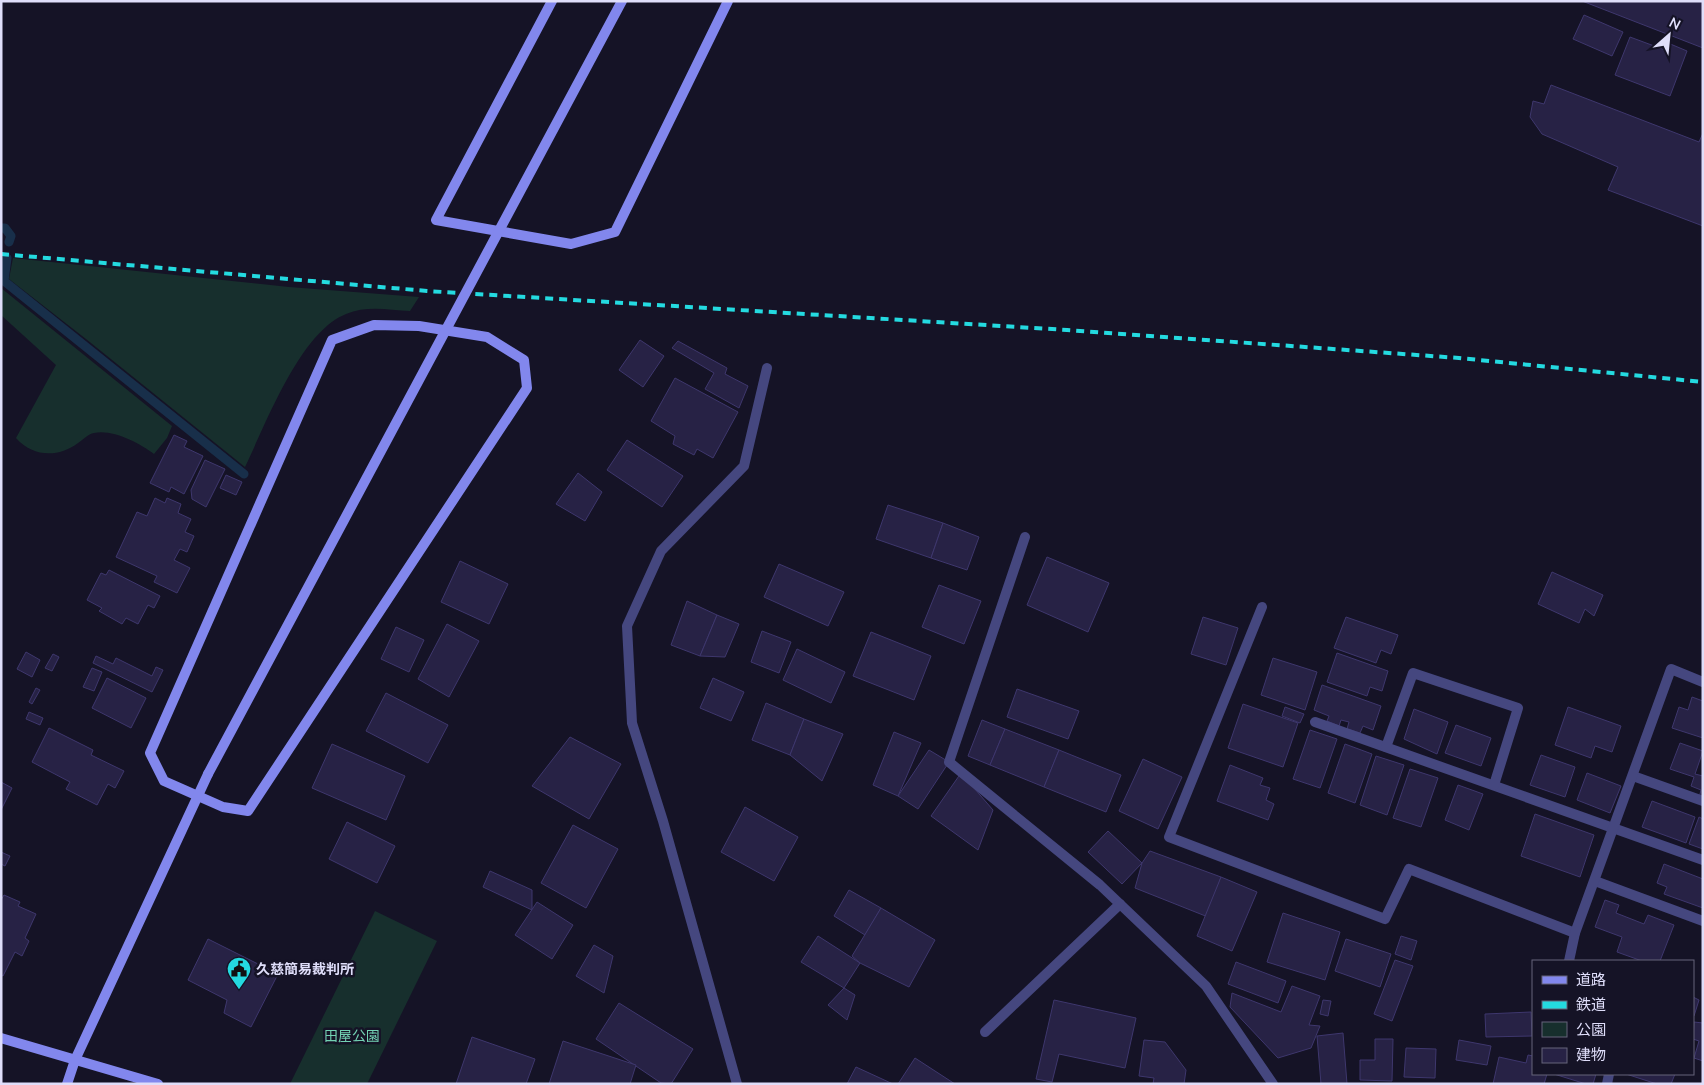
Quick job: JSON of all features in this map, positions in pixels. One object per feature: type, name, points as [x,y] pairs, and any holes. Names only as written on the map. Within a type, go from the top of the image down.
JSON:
[{"type":"street","points":[[552,1],[436,220],[571,244],[615,232],[728,1]]},
{"type":"street","points":[[67,1084],[75,1060],[196,797],[622,1]]},
{"type":"street","points":[[374,325],[419,326],[487,337],[524,360],[527,388],[248,811],[223,807],[196,797],[164,781],[150,753],[332,340],[374,325]]},
{"type":"street","points":[[737,1084],[663,821],[632,723],[627,626],[661,551],[744,466],[767,368]]},
{"type":"street","points":[[1025,537],[949,762],[1100,885],[1206,986],[1273,1084]]},
{"type":"street","points":[[1262,606],[1169,837],[1385,919],[1409,869],[1575,933]]},
{"type":"street","points":[[1569,960],[1575,933],[1672,669],[1703,682]]},
{"type":"street","points":[[1386,747],[1413,673],[1518,708],[1494,785]]},
{"type":"street","points":[[1315,722],[1703,860]]},
{"type":"street","points":[[1633,776],[1703,801]]},
{"type":"street","points":[[1595,881],[1703,921]]},
{"type":"street","points":[[985,1032],[1120,904]]},
{"type":"street","points":[[1,1038],[158,1084]]},
{"type":"green space","points":[[13,258],[289,287],[419,297],[410,311],[378,309],[354,311],[329,324],[314,339],[286,381],[245,467],[9,279]]},
{"type":"green space","points":[[1,288],[172,426],[167,438],[154,454],[133,441],[101,432],[88,436],[70,448],[54,453],[38,452],[30,449],[16,438],[56,365],[1,315]]},
{"type":"green space","name":"田屋公園","points":[[375,911],[437,941],[367,1084],[290,1084]]},
{"type":"building","points":[[1582,1],[1703,1],[1703,48]]},
{"type":"building","points":[[1584,15],[1623,32],[1612,56],[1573,39]]},
{"type":"building","points":[[1630,37],[1665,50],[1668,43],[1687,51],[1670,96],[1615,75]]},
{"type":"building","points":[[1551,85],[1699,142],[1703,133],[1703,226],[1608,190],[1618,167],[1542,134],[1530,117],[1533,101],[1544,104]]},
{"type":"building","points":[[640,340],[664,356],[643,387],[619,370]]},
{"type":"building","points":[[678,341],[727,368],[725,374],[748,386],[739,408],[705,389],[714,373],[672,348]]},
{"type":"building","points":[[675,378],[738,412],[713,458],[697,449],[694,455],[673,444],[675,436],[651,421]]},
{"type":"building","points":[[174,435],[187,441],[184,447],[203,456],[184,494],[171,487],[169,492],[150,483]]},
{"type":"building","points":[[627,440],[683,476],[662,507],[607,470]]},
{"type":"building","points":[[205,460],[225,469],[206,507],[192,499],[191,490]]},
{"type":"building","points":[[578,473],[602,492],[585,521],[556,504]]},
{"type":"building","points":[[226,475],[242,482],[236,495],[220,488]]},
{"type":"building","points":[[155,498],[165,503],[167,498],[181,504],[178,513],[191,519],[185,532],[194,536],[187,552],[180,549],[174,560],[190,568],[177,593],[154,582],[157,576],[116,557],[137,512],[147,516]]},
{"type":"building","points":[[888,505],[943,523],[931,558],[876,539]]},
{"type":"building","points":[[943,523],[979,537],[967,570],[931,558]]},
{"type":"building","points":[[1047,557],[1109,583],[1088,632],[1027,605]]},
{"type":"building","points":[[460,561],[508,584],[489,624],[441,602]]},
{"type":"building","points":[[779,564],[844,592],[828,626],[764,597]]},
{"type":"building","points":[[109,570],[160,596],[154,608],[148,605],[138,624],[126,618],[122,624],[99,611],[102,608],[87,600],[101,573],[106,575]]},
{"type":"building","points":[[1552,572],[1603,595],[1594,616],[1585,609],[1579,623],[1538,604]]},
{"type":"building","points":[[939,585],[981,601],[964,644],[922,627]]},
{"type":"building","points":[[687,601],[717,615],[700,656],[671,645]]},
{"type":"building","points":[[717,615],[739,624],[725,657],[700,656]]},
{"type":"building","points":[[1203,617],[1238,628],[1226,665],[1191,654]]},
{"type":"building","points":[[1346,617],[1398,635],[1391,654],[1381,650],[1376,663],[1334,648]]},
{"type":"building","points":[[447,624],[479,641],[449,697],[418,679]]},
{"type":"building","points":[[396,627],[424,640],[409,672],[381,659]]},
{"type":"building","points":[[762,631],[791,642],[779,673],[751,662]]},
{"type":"building","points":[[871,632],[931,656],[914,700],[853,676]]},
{"type":"building","points":[[797,649],[845,672],[831,703],[783,680]]},
{"type":"building","points":[[26,652],[40,660],[32,677],[17,669]]},
{"type":"building","points":[[1337,653],[1388,671],[1382,691],[1370,687],[1367,696],[1327,682]]},
{"type":"building","points":[[53,654],[59,657],[52,671],[45,668]]},
{"type":"building","points":[[96,656],[113,664],[116,658],[152,676],[156,667],[163,670],[152,692],[93,663]]},
{"type":"building","points":[[1273,658],[1317,672],[1305,710],[1261,695]]},
{"type":"building","points":[[92,668],[102,672],[94,691],[83,687]]},
{"type":"building","points":[[107,678],[146,698],[131,728],[92,708]]},
{"type":"building","points":[[713,678],[744,692],[731,721],[700,708]]},
{"type":"building","points":[[1322,685],[1381,706],[1373,730],[1363,726],[1360,733],[1347,729],[1349,722],[1341,720],[1339,726],[1327,721],[1329,716],[1314,710]]},
{"type":"building","points":[[36,688],[40,690],[32,704],[29,702]]},
{"type":"building","points":[[1017,689],[1079,711],[1068,739],[1007,717]]},
{"type":"building","points":[[386,693],[448,725],[428,763],[366,731]]},
{"type":"building","points":[[1692,697],[1703,701],[1703,738],[1672,728],[1679,707],[1688,710]]},
{"type":"building","points":[[766,703],[804,719],[790,755],[752,740]]},
{"type":"building","points":[[1243,704],[1298,723],[1283,767],[1228,748]]},
{"type":"building","points":[[1285,707],[1304,714],[1300,723],[1282,716]]},
{"type":"building","points":[[1568,707],[1621,726],[1612,752],[1595,746],[1591,758],[1555,745]]},
{"type":"building","points":[[1414,709],[1448,722],[1437,754],[1404,739]]},
{"type":"building","points":[[29,712],[43,718],[40,725],[26,719]]},
{"type":"building","points":[[804,719],[843,734],[822,781],[790,755]]},
{"type":"building","points":[[982,720],[1005,729],[990,765],[968,756]]},
{"type":"building","points":[[1456,725],[1491,738],[1481,766],[1445,753]]},
{"type":"building","points":[[49,728],[93,750],[91,755],[124,771],[115,788],[108,784],[97,805],[66,789],[70,782],[32,762]]},
{"type":"building","points":[[1005,729],[1059,750],[1044,787],[990,765]]},
{"type":"building","points":[[1310,730],[1337,739],[1320,788],[1293,779]]},
{"type":"building","points":[[894,732],[921,743],[898,796],[873,785]]},
{"type":"building","points":[[570,737],[621,764],[589,819],[532,786]]},
{"type":"building","points":[[1680,743],[1703,751],[1695,774],[1703,776],[1703,799],[1699,798],[1701,790],[1691,786],[1694,777],[1670,769]]},
{"type":"building","points":[[332,744],[405,776],[386,820],[312,788]]},
{"type":"building","points":[[1345,744],[1372,754],[1355,803],[1328,793]]},
{"type":"building","points":[[929,750],[949,762],[918,809],[898,796]]},
{"type":"building","points":[[1059,750],[1121,775],[1106,812],[1044,787]]},
{"type":"building","points":[[1541,755],[1575,767],[1565,797],[1530,785]]},
{"type":"building","points":[[1376,756],[1404,765],[1387,815],[1360,805]]},
{"type":"building","points":[[1143,759],[1182,777],[1158,829],[1119,811]]},
{"type":"building","points":[[1230,765],[1263,778],[1260,785],[1270,788],[1266,800],[1274,804],[1268,820],[1217,801]]},
{"type":"building","points":[[1410,769],[1438,778],[1421,827],[1393,818]]},
{"type":"building","points":[[961,773],[993,810],[978,850],[931,816]]},
{"type":"building","points":[[1587,773],[1621,786],[1610,813],[1577,800]]},
{"type":"building","points":[[1,782],[12,788],[1,810]]},
{"type":"building","points":[[1458,785],[1483,794],[1469,830],[1445,820]]},
{"type":"building","points":[[1652,801],[1695,817],[1686,843],[1642,827]]},
{"type":"building","points":[[745,807],[798,837],[774,881],[721,852]]},
{"type":"building","points":[[1535,814],[1594,835],[1580,877],[1521,856]]},
{"type":"building","points":[[1699,817],[1703,819],[1703,849],[1689,844]]},
{"type":"building","points":[[347,822],[395,846],[377,883],[329,859]]},
{"type":"building","points":[[573,825],[618,849],[586,908],[541,883]]},
{"type":"building","points":[[1108,831],[1142,863],[1122,884],[1088,852]]},
{"type":"building","points":[[1150,851],[1221,877],[1208,917],[1135,888],[1142,863]]},
{"type":"building","points":[[1,852],[10,856],[5,866],[1,864]]},
{"type":"building","points":[[1664,864],[1703,879],[1703,908],[1664,894],[1667,887],[1657,883]]},
{"type":"building","points":[[490,871],[532,890],[532,910],[483,887]]},
{"type":"building","points":[[1221,877],[1257,892],[1232,951],[1197,936]]},
{"type":"building","points":[[849,890],[881,908],[865,935],[834,916]]},
{"type":"building","points":[[4,895],[20,902],[18,906],[36,914],[25,938],[29,941],[22,956],[15,952],[3,976],[1,975],[1,900]]},
{"type":"building","points":[[1605,900],[1619,905],[1616,913],[1644,924],[1648,915],[1674,925],[1660,960],[1639,960],[1617,952],[1622,937],[1595,927]]},
{"type":"building","points":[[537,902],[573,925],[552,959],[515,935]]},
{"type":"building","points":[[881,908],[935,940],[909,987],[860,963],[852,956]]},
{"type":"building","points":[[1283,913],[1340,932],[1325,980],[1267,962]]},
{"type":"building","points":[[818,936],[860,963],[844,988],[801,962]]},
{"type":"building","points":[[1401,936],[1417,941],[1411,960],[1395,954]]},
{"type":"building","name":"久慈簡易裁判所","points":[[208,939],[278,974],[251,1027],[224,1013],[227,1000],[188,980]]},
{"type":"building","points":[[1346,939],[1391,954],[1380,987],[1335,971]]},
{"type":"building","points":[[594,945],[613,956],[604,993],[576,976]]},
{"type":"building","points":[[1395,960],[1413,966],[1392,1021],[1374,1014]]},
{"type":"building","points":[[1236,962],[1286,981],[1278,1003],[1228,984]]},
{"type":"building","points":[[1292,986],[1320,996],[1309,1025],[1320,1026],[1311,1048],[1278,1058],[1230,1007],[1232,993],[1281,1012]]},
{"type":"building","points":[[844,988],[855,995],[847,1020],[828,1005]]},
{"type":"building","points":[[1694,998],[1699,1000],[1694,1016]]},
{"type":"building","points":[[1054,1000],[1136,1018],[1125,1068],[1059,1054],[1052,1082],[1036,1079]]},
{"type":"building","points":[[1323,1000],[1331,1001],[1328,1016],[1320,1014]]},
{"type":"building","points":[[619,1003],[693,1049],[671,1084],[661,1083],[596,1039]]},
{"type":"building","points":[[1531,1012],[1532,1036],[1486,1037],[1485,1014]]},
{"type":"building","points":[[1694,1022],[1703,1023],[1703,1061],[1694,1058],[1699,1041],[1694,1039]]},
{"type":"building","points":[[1343,1033],[1347,1084],[1321,1084],[1317,1036]]},
{"type":"building","points":[[472,1037],[535,1059],[526,1084],[456,1084]]},
{"type":"building","points":[[1375,1039],[1393,1039],[1392,1081],[1360,1080],[1360,1060],[1375,1060]]},
{"type":"building","points":[[1144,1040],[1165,1042],[1186,1070],[1184,1084],[1153,1084],[1154,1078],[1139,1076]]},
{"type":"building","points":[[1459,1040],[1491,1046],[1487,1065],[1456,1060]]},
{"type":"building","points":[[563,1041],[636,1065],[630,1084],[549,1084]]},
{"type":"building","points":[[1406,1048],[1436,1049],[1435,1078],[1404,1077]]},
{"type":"building","points":[[1528,1055],[1532,1056],[1532,1075],[1547,1075],[1544,1084],[1493,1084],[1499,1057],[1526,1063]]},
{"type":"building","points":[[915,1058],[955,1084],[898,1084]]},
{"type":"building","points":[[856,1067],[893,1084],[847,1084]]},
{"type":"building","points":[[1557,1075],[1596,1075],[1593,1084],[1586,1084]]},
{"type":"building","points":[[1629,1075],[1675,1075],[1671,1084],[1657,1084]]},
{"type":"waterway","points":[[1,228],[5,228],[11,236],[9,242]]},
{"type":"waterway","points":[[7,258],[4,281],[244,474]]},
{"type":"railway","points":[[1,254],[427,291],[1067,330],[1459,358],[1703,382]]},
{"type":"place","name":"久慈簡易裁判所","points":[[239,990]]}]
